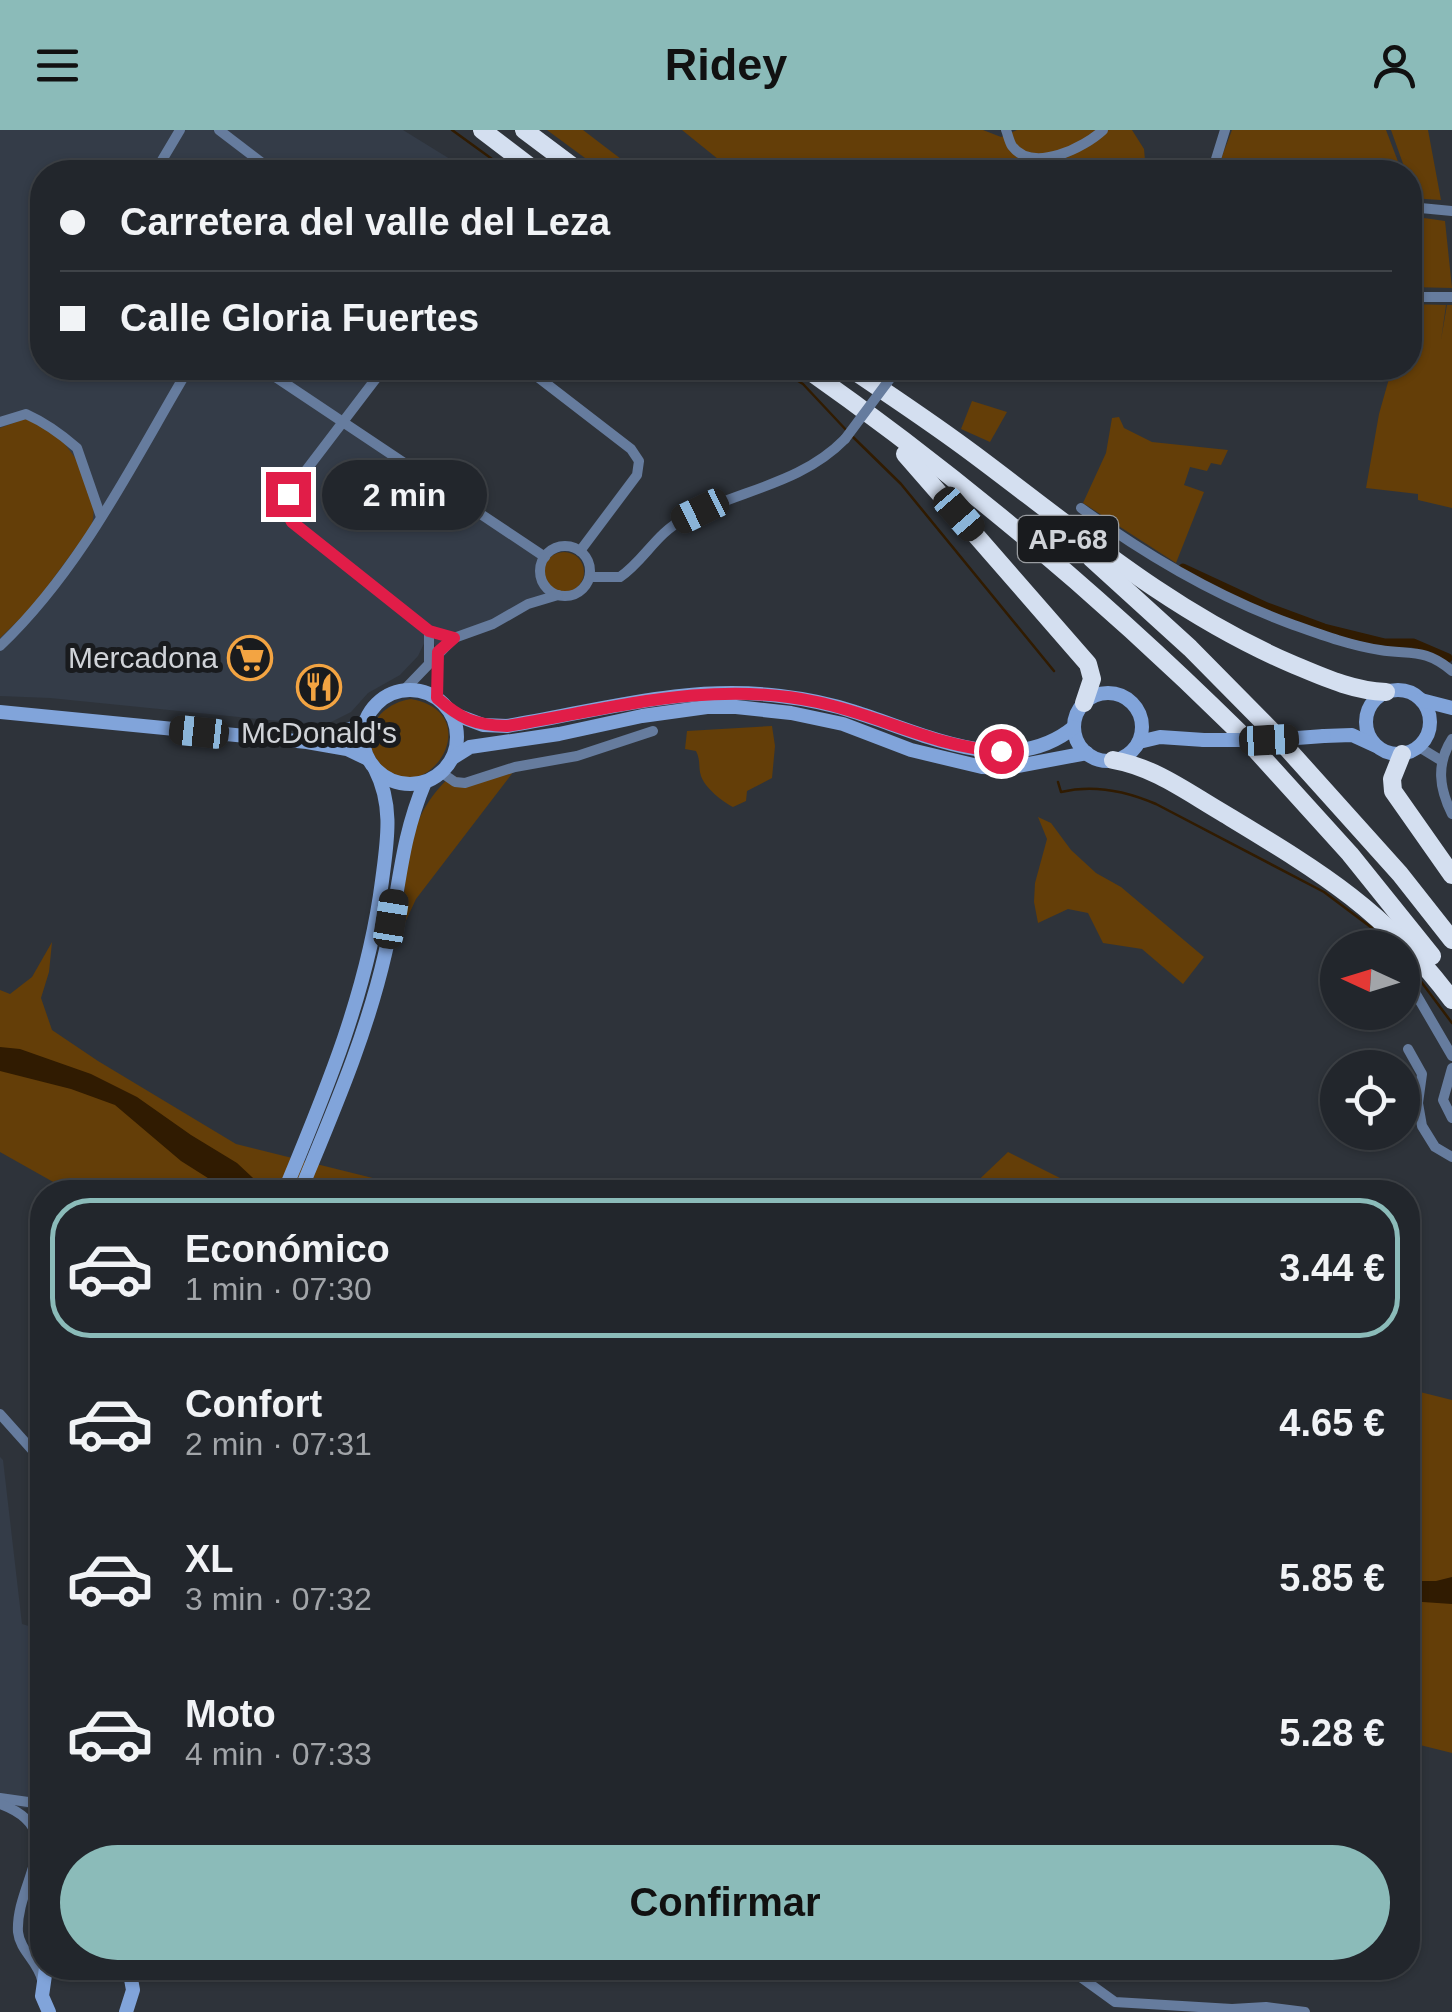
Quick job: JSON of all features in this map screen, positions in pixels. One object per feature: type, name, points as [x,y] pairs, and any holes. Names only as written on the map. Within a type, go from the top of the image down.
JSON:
[{"type":"highway","points":[[482,130],[521,160]]},
{"type":"highway","points":[[524,130],[564,160]]},
{"type":"highway","points":[[814,380],[917,465],[1088,664],[1092,679],[1084,702]]},
{"type":"highway","name":"AP-68","points":[[823,380],[1038,546],[1138,634],[1239,732]]},
{"type":"highway","name":"AP-68","points":[[864,380],[1059,531],[1178,636],[1271,730]]},
{"type":"highway","points":[[866,380],[974,454],[1115,563],[1183,608],[1299,667],[1366,691],[1386,692]]},
{"type":"highway","points":[[1285,746],[1379,850],[1452,940]]},
{"type":"highway","points":[[1254,748],[1360,867],[1452,982]]},
{"type":"highway","points":[[1411,750],[1392,779],[1393,792],[1452,875]]},
{"type":"highway","points":[[1113,760],[1154,772],[1322,874],[1398,935],[1452,1000]]},
{"type":"main road","points":[[307,742],[353,728],[366,720],[379,702],[404,690],[421,691],[437,698],[451,713],[457,730],[454,756]]},
{"type":"main road","points":[[451,713],[483,725],[507,726],[654,698],[716,692],[814,701],[942,742],[982,750],[1043,746],[1074,727]]},
{"type":"main road","points":[[1332,735],[1352,726],[1386,692],[1408,692],[1452,709]]},
{"type":"main road","points":[[1102,693],[1122,696],[1138,709],[1142,726],[1130,753],[1113,760],[1100,760],[1087,753],[1077,740],[1074,727],[1084,702],[1102,693]]},
{"type":"main road","points":[[1421,700],[1429,713],[1430,728]]},
{"type":"main road","points":[[1370,706],[1368,732],[1378,747]]},
{"type":"main road","points":[[0,712],[307,742],[347,750],[404,784],[425,782],[442,773],[454,756],[470,747],[708,707],[762,709],[818,718],[911,750],[982,767],[1008,768],[1087,753]]},
{"type":"main road","points":[[1138,742],[1160,737],[1269,740],[1352,735],[1378,747],[1411,750],[1452,709]]},
{"type":"main road","points":[[303,1180],[371,952],[388,837],[384,788],[363,736],[366,720]]},
{"type":"main road","points":[[1142,726],[1160,737]]},
{"type":"main road","points":[[291,1180],[312,1144],[370,1012],[386,951],[405,838],[425,782]]},
{"type":"main road","points":[[43,1980],[42,1996],[50,2012]]},
{"type":"main road","points":[[126,2012],[133,1990],[131,1980]]},
{"type":"street","points":[[162,160],[180,130]]},
{"type":"street","points":[[219,130],[258,160]]},
{"type":"street","points":[[1006,130],[1012,147],[1041,159],[1086,146],[1103,130]]},
{"type":"street","points":[[1216,160],[1225,130]]},
{"type":"street","points":[[1422,208],[1452,212]]},
{"type":"street","points":[[1422,297],[1452,297]]},
{"type":"street","points":[[0,646],[41,604],[101,517],[181,380]]},
{"type":"street","points":[[280,380],[545,557]]},
{"type":"street","points":[[374,380],[288,494],[285,508],[292,522],[429,631],[454,638]]},
{"type":"street","points":[[542,380],[631,448],[639,462],[637,475],[580,551]]},
{"type":"street","points":[[590,577],[620,577],[679,521],[796,475],[831,454],[889,380]]},
{"type":"street","points":[[0,422],[26,414],[51,426],[76,448],[101,517]]},
{"type":"street","points":[[1082,508],[1143,552],[1237,601],[1359,645],[1381,651],[1412,650],[1452,671]]},
{"type":"street","points":[[404,690],[454,638],[540,599],[579,592],[590,577],[588,560],[580,551],[558,548],[545,557],[540,572],[544,582],[558,595]]},
{"type":"street","points":[[540,599],[544,582]]},
{"type":"street","points":[[428,662],[429,631]]},
{"type":"street","points":[[437,698],[438,652]]},
{"type":"street","points":[[442,773],[454,782],[464,783],[515,767],[577,756],[652,731]]},
{"type":"street","points":[[1452,739],[1442,761],[1440,782],[1452,814]]},
{"type":"street","points":[[1411,750],[1442,761]]},
{"type":"street","points":[[1420,1001],[1452,1056]]},
{"type":"street","points":[[1408,1048],[1422,1074],[1418,1103],[1422,1126],[1436,1147],[1452,1157]]},
{"type":"street","points":[[1452,1068],[1444,1100],[1452,1118]]},
{"type":"street","points":[[0,1414],[30,1448]]},
{"type":"street","points":[[0,1801],[30,1801]]},
{"type":"street","points":[[0,1801],[22,1815],[30,1827]]},
{"type":"street","points":[[30,1879],[18,1926],[20,1942],[30,1957]]},
{"type":"street","points":[[1085,1980],[1115,2002],[1305,2012]]},
{"type":"shaded area","points":[[0,130],[403,130],[452,160],[30,160],[30,380],[375,380],[343,420],[545,557],[541,571],[551,591],[549,597],[438,652],[429,633],[418,656],[400,675],[368,693],[351,712],[331,722],[298,723],[0,696]]},
{"type":"shaded area","points":[[547,130],[583,130],[622,160],[588,160]]},
{"type":"shaded area","points":[[682,130],[983,130],[1001,137],[1017,130],[1132,130],[1144,149],[1145,160],[719,160]]},
{"type":"shaded area","points":[[1232,130],[1386,130],[1397,160],[1221,160]]},
{"type":"shaded area","points":[[1391,130],[1428,130],[1441,200],[1422,199],[1422,160],[1402,160]]},
{"type":"shaded area","points":[[1422,218],[1445,221],[1452,288],[1422,287]]},
{"type":"shaded area","points":[[1422,304],[1446,305],[1441,340],[1447,305],[1452,305],[1452,508],[1418,500],[1418,494],[1366,488],[1389,380],[1422,380]]},
{"type":"shaded area","points":[[972,401],[1007,412],[990,442],[961,429]]},
{"type":"shaded area","points":[[1119,417],[1124,428],[1152,442],[1228,450],[1221,465],[1211,463],[1207,471],[1190,467],[1184,485],[1204,492],[1176,563],[1083,503],[1106,453],[1112,418]]},
{"type":"shaded area","points":[[24,419],[39,423],[66,445],[86,478],[93,512],[91,527],[33,606],[0,638],[0,428]]},
{"type":"shaded area","points":[[564,552],[578,558],[584,572],[578,586],[564,592],[550,586],[544,572],[550,558]]},
{"type":"shaded area","points":[[411,699],[435,708],[446,723],[448,741],[429,771],[413,778],[395,776],[378,761],[370,740],[375,721],[382,713]]},
{"type":"shaded area","points":[[772,726],[772,778],[747,791],[746,801],[733,807],[703,781],[696,751],[685,749],[687,731]]},
{"type":"shaded area","points":[[514,771],[416,899],[402,929],[410,846],[424,809],[436,792],[452,775],[467,781]]},
{"type":"shaded area","points":[[1038,817],[1051,823],[1071,850],[1096,873],[1121,887],[1204,957],[1183,984],[1142,949],[1103,943],[1088,913],[1068,909],[1038,923],[1035,883],[1047,839]]},
{"type":"shaded area","points":[[52,942],[41,998],[52,1030],[236,1144],[381,1180],[50,1180],[0,1152],[0,990],[10,994],[32,977]]},
{"type":"shaded area","points":[[0,1047],[20,1049],[91,1074],[137,1097],[237,1163],[255,1180],[211,1180],[181,1161],[115,1105],[0,1071]]},
{"type":"shaded area","points":[[1008,1152],[1064,1180],[979,1180]]},
{"type":"shaded area","points":[[1420,1392],[1452,1400],[1452,1753],[1420,1745]]},
{"type":"shaded area","points":[[0,1457],[22,1624],[30,1626],[30,1808],[0,1810]]},
{"type":"shaded area","points":[[1452,1577],[1452,1604],[1420,1602],[1420,1581]]},
{"type":"waterway","points":[[452,130],[493,160]]},
{"type":"waterway","points":[[796,380],[848,432]]},
{"type":"waterway","points":[[853,437],[901,484],[1054,671]]},
{"type":"waterway","points":[[1183,568],[1324,628],[1385,643],[1413,643],[1448,658]]},
{"type":"waterway","points":[[1058,782],[1061,792],[1110,790],[1156,804],[1324,892],[1372,928]]},
{"type":"waterway","points":[[1420,980],[1452,1023]]},
{"type":"place","name":"Mercadona","points":[[250,658]]},
{"type":"place","name":"McDonald's","points":[[319,687]]},
{"type":"route","points":[[288,494],[285,508],[292,522],[429,631],[454,638],[438,652],[437,698],[451,713],[483,725],[507,726],[552,719],[682,694],[748,693],[814,701],[942,742],[1001,751]]}]
